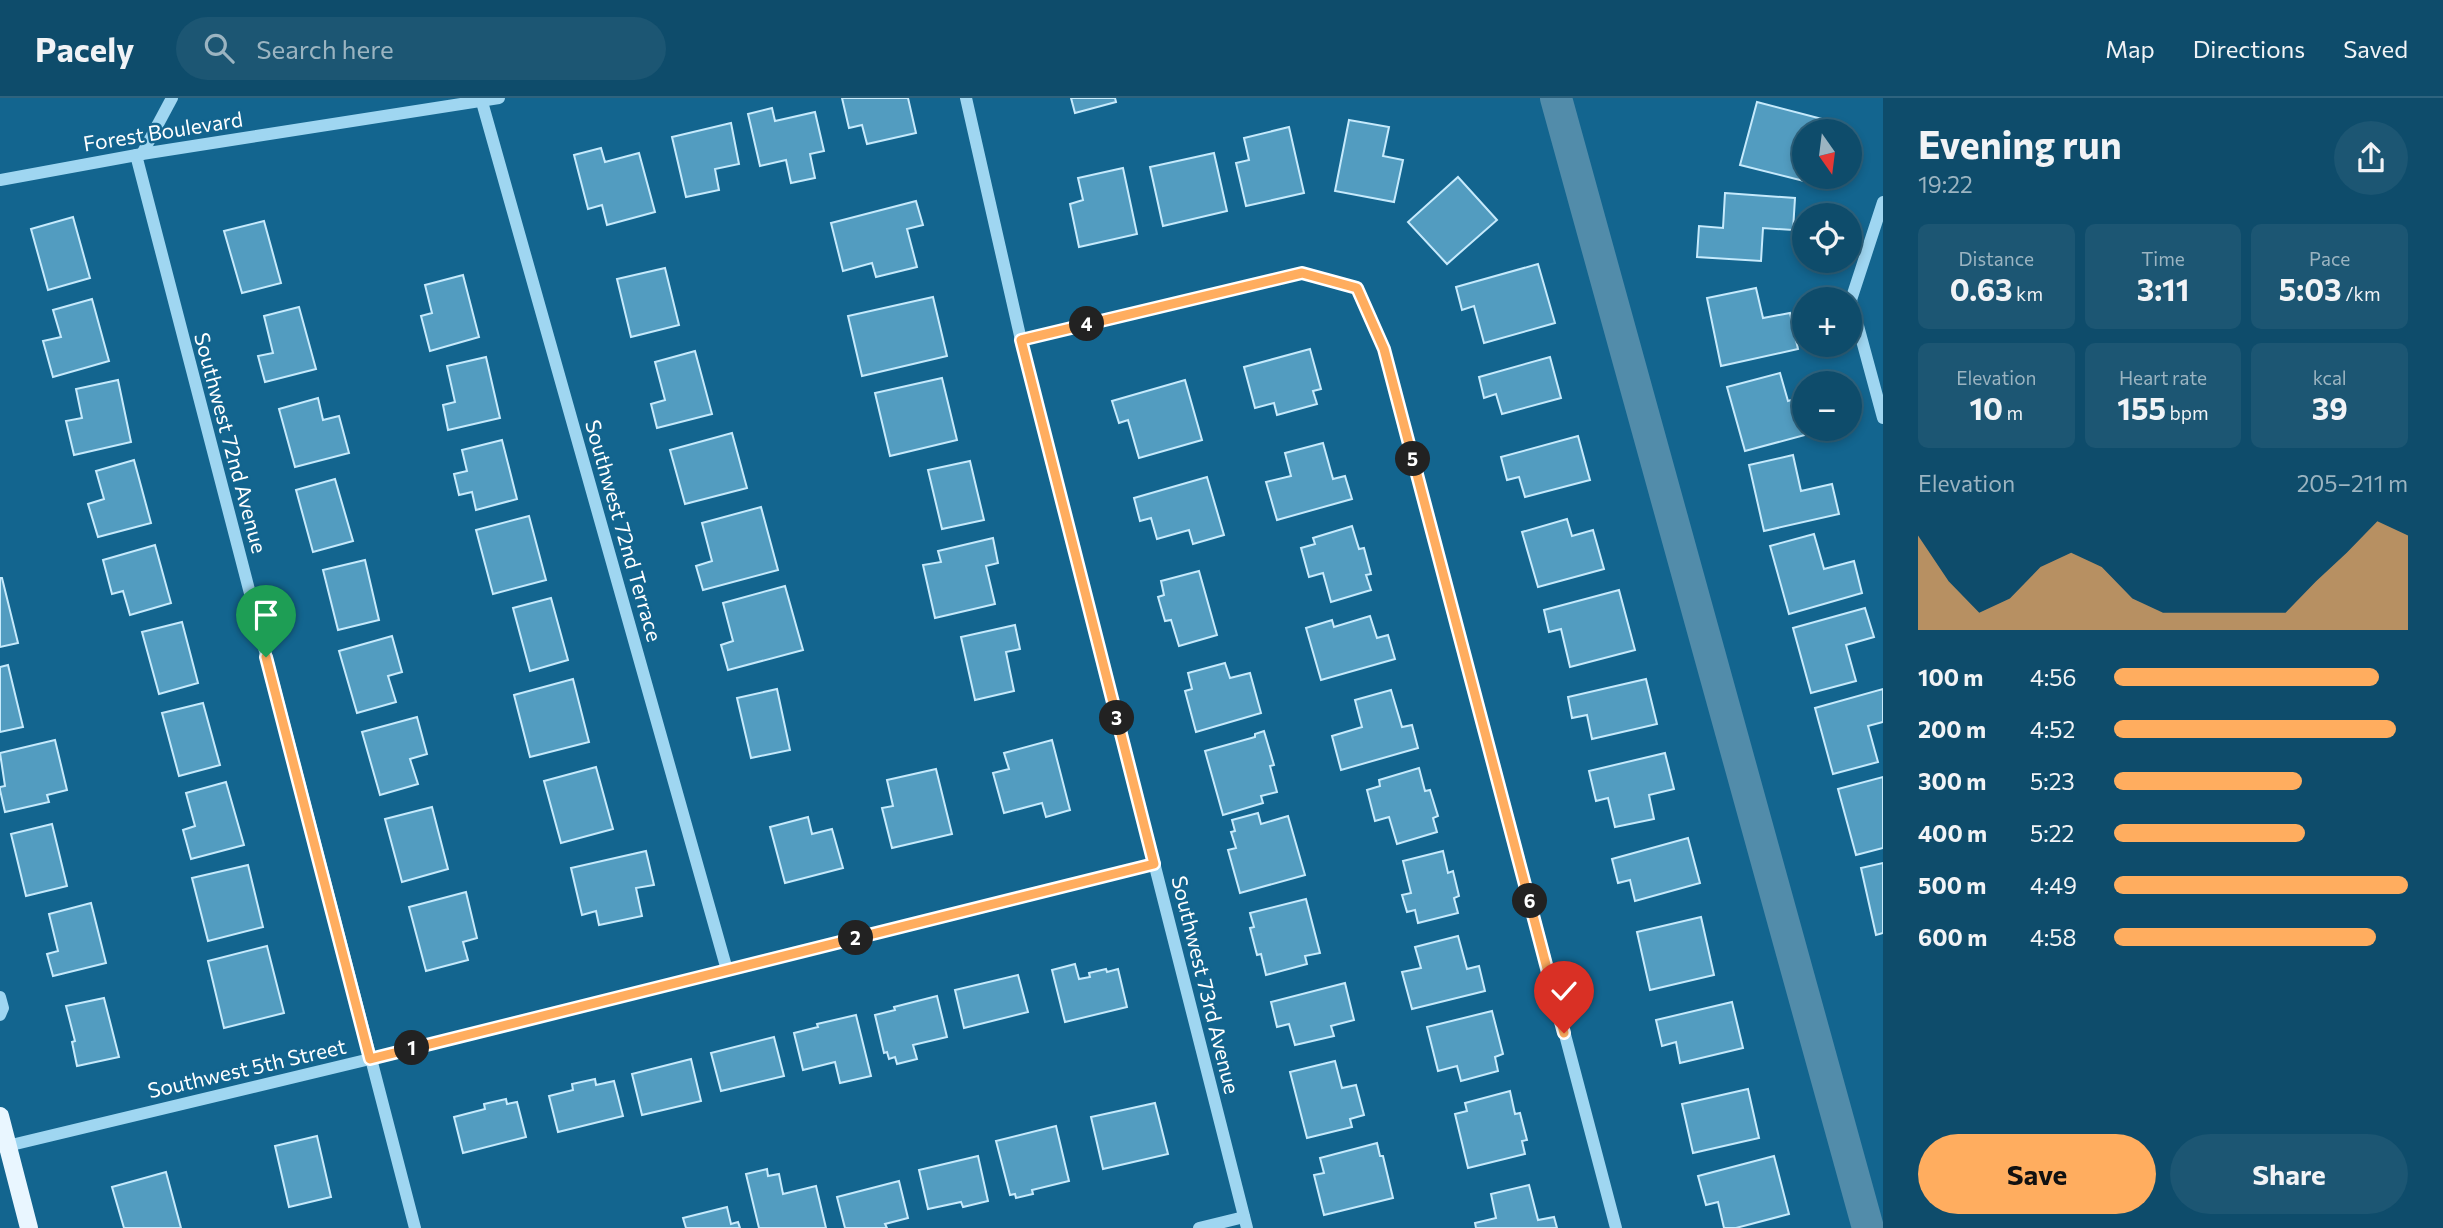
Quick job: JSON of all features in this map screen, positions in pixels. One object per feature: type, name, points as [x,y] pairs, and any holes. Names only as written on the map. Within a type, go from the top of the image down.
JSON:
[{"type":"main road","points":[[0,1116],[4,1147],[29,1228]]},
{"type":"street","points":[[139,155],[172,98]]},
{"type":"street","name":"Forest Boulevard","points":[[0,180],[139,155],[499,98]]},
{"type":"street","name":"Southwest 73rd Avenue","points":[[966,98],[1021,340],[1246,1222]]},
{"type":"street","name":"Southwest 72nd Terrace","points":[[482,102],[727,970]]},
{"type":"street","name":"Southwest 72nd Avenue","points":[[139,155],[415,1228]]},
{"type":"street","points":[[1883,202],[1851,300],[1883,418]]},
{"type":"street","points":[[1021,340],[1302,273],[1357,288],[1384,349],[1616,1228]]},
{"type":"street","name":"Southwest 5th Street","points":[[4,1147],[1154,864]]},
{"type":"street","points":[[0,997],[3,1008],[0,1015]]},
{"type":"street","points":[[1199,1228],[1246,1222]]},
{"type":"building","points":[[842,98],[908,98],[916,133],[867,144],[862,125],[849,128]]},
{"type":"building","points":[[1071,98],[1115,98],[1116,102],[1075,113]]},
{"type":"building","points":[[1757,102],[1822,119],[1792,119],[1792,178],[1740,165]]},
{"type":"building","points":[[772,108],[775,121],[815,112],[824,151],[810,154],[815,178],[791,183],[786,160],[760,166],[748,114]]},
{"type":"building","points":[[1349,120],[1389,127],[1383,156],[1403,160],[1394,202],[1335,191]]},
{"type":"building","points":[[731,123],[739,164],[715,169],[719,190],[686,197],[672,137]]},
{"type":"building","points":[[1289,127],[1304,193],[1246,206],[1236,163],[1249,160],[1244,138]]},
{"type":"building","points":[[601,148],[605,162],[639,153],[655,212],[607,225],[602,205],[588,209],[574,155]]},
{"type":"building","points":[[1214,153],[1227,211],[1163,226],[1150,167]]},
{"type":"building","points":[[1123,168],[1137,234],[1079,247],[1070,204],[1083,200],[1078,178]]},
{"type":"building","points":[[1458,177],[1497,220],[1447,264],[1408,222]]},
{"type":"building","points":[[1725,193],[1795,198],[1795,203],[1792,203],[1792,230],[1763,228],[1761,261],[1697,257],[1699,226],[1723,228]]},
{"type":"building","points":[[916,201],[923,225],[907,229],[917,267],[876,277],[872,263],[843,271],[831,223]]},
{"type":"building","points":[[73,217],[90,278],[48,290],[31,229]]},
{"type":"building","points":[[264,221],[281,283],[242,293],[224,231]]},
{"type":"building","points":[[1538,264],[1555,323],[1484,343],[1474,306],[1462,310],[1456,287]]},
{"type":"building","points":[[665,268],[679,325],[631,337],[617,279]]},
{"type":"building","points":[[463,275],[479,337],[430,351],[421,316],[432,313],[425,285]]},
{"type":"building","points":[[1756,288],[1763,318],[1790,313],[1792,350],[1721,366],[1707,298]]},
{"type":"building","points":[[933,297],[947,356],[862,376],[848,316]]},
{"type":"building","points":[[92,299],[109,361],[53,377],[43,341],[61,337],[53,310]]},
{"type":"building","points":[[299,307],[316,369],[265,382],[258,356],[273,353],[264,316]]},
{"type":"building","points":[[1310,349],[1321,389],[1313,391],[1317,404],[1277,415],[1274,403],[1255,408],[1244,367]]},
{"type":"building","points":[[695,351],[712,414],[657,428],[651,404],[665,400],[655,362]]},
{"type":"building","points":[[486,357],[500,418],[448,430],[443,405],[455,402],[447,366]]},
{"type":"building","points":[[1550,357],[1561,398],[1502,414],[1496,394],[1484,398],[1479,377]]},
{"type":"building","points":[[1780,373],[1788,401],[1792,400],[1792,438],[1745,451],[1727,387]]},
{"type":"building","points":[[942,378],[957,440],[890,456],[875,393]]},
{"type":"building","points":[[118,380],[131,442],[74,455],[66,421],[82,418],[76,389]]},
{"type":"building","points":[[1185,380],[1202,440],[1139,458],[1128,420],[1119,423],[1112,401]]},
{"type":"building","points":[[318,398],[323,420],[339,416],[349,453],[295,467],[279,409]]},
{"type":"building","points":[[732,433],[747,488],[685,504],[670,450]]},
{"type":"building","points":[[1578,436],[1590,480],[1525,497],[1519,477],[1507,480],[1501,457]]},
{"type":"building","points":[[502,440],[517,499],[476,510],[472,492],[459,495],[454,474],[467,471],[462,450]]},
{"type":"building","points":[[1323,443],[1333,479],[1345,476],[1352,499],[1277,520],[1266,482],[1291,476],[1285,453]]},
{"type":"building","points":[[1793,455],[1801,491],[1832,484],[1839,514],[1764,531],[1749,465]]},
{"type":"building","points":[[134,460],[151,523],[98,537],[88,504],[104,499],[96,471]]},
{"type":"building","points":[[970,461],[984,520],[942,529],[928,470]]},
{"type":"building","points":[[1207,477],[1224,535],[1193,544],[1189,530],[1157,539],[1151,518],[1140,521],[1134,498]]},
{"type":"building","points":[[335,479],[353,541],[313,552],[296,490]]},
{"type":"building","points":[[761,507],[778,570],[703,590],[696,566],[712,561],[702,523]]},
{"type":"building","points":[[529,516],[546,580],[493,594],[476,530]]},
{"type":"building","points":[[1567,519],[1572,536],[1593,530],[1604,569],[1538,587],[1522,532]]},
{"type":"building","points":[[1352,526],[1359,549],[1364,548],[1371,574],[1366,575],[1371,590],[1331,602],[1323,573],[1309,577],[1301,548],[1315,544],[1313,538]]},
{"type":"building","points":[[1814,534],[1824,569],[1854,561],[1862,593],[1789,614],[1770,546]]},
{"type":"building","points":[[993,538],[998,563],[986,566],[995,604],[935,618],[923,565],[941,562],[938,551]]},
{"type":"building","points":[[155,545],[171,603],[130,615],[123,591],[112,594],[103,560]]},
{"type":"building","points":[[365,560],[379,620],[338,630],[323,570]]},
{"type":"building","points":[[1199,571],[1217,635],[1179,646],[1171,620],[1165,621],[1158,597],[1164,595],[1161,581]]},
{"type":"building","points":[[0,578],[18,643],[0,647]]},
{"type":"building","points":[[785,586],[803,650],[728,670],[721,645],[733,641],[723,603]]},
{"type":"building","points":[[1619,590],[1635,650],[1570,667],[1561,629],[1549,632],[1544,610]]},
{"type":"building","points":[[551,598],[568,660],[530,671],[513,608]]},
{"type":"building","points":[[1865,608],[1874,637],[1846,645],[1856,681],[1811,693],[1793,628]]},
{"type":"building","points":[[1370,616],[1377,638],[1388,635],[1395,659],[1321,680],[1306,628],[1332,620],[1334,627]]},
{"type":"building","points":[[182,622],[198,683],[159,694],[142,632]]},
{"type":"building","points":[[1015,625],[1020,649],[1006,652],[1014,691],[975,700],[961,637]]},
{"type":"building","points":[[392,636],[402,672],[388,676],[396,702],[357,713],[339,651]]},
{"type":"building","points":[[1225,663],[1230,678],[1250,673],[1261,713],[1196,732],[1185,691],[1192,689],[1188,673]]},
{"type":"building","points":[[8,665],[23,727],[0,732],[0,667]]},
{"type":"building","points":[[573,679],[589,742],[530,757],[514,695]]},
{"type":"building","points":[[1646,679],[1657,724],[1592,739],[1587,715],[1572,718],[1568,697]]},
{"type":"building","points":[[777,689],[790,750],[751,758],[737,698]]},
{"type":"building","points":[[1883,689],[1883,722],[1868,726],[1878,762],[1833,774],[1815,708]]},
{"type":"building","points":[[1391,690],[1402,727],[1412,725],[1418,748],[1341,770],[1332,736],[1362,727],[1355,700]]},
{"type":"building","points":[[203,703],[220,765],[179,776],[162,713]]},
{"type":"building","points":[[417,717],[427,754],[410,759],[418,784],[380,795],[362,732]]},
{"type":"building","points":[[1264,731],[1274,765],[1270,766],[1277,792],[1261,796],[1263,803],[1223,815],[1205,751],[1255,737],[1255,734]]},
{"type":"building","points":[[55,740],[67,790],[47,795],[49,802],[5,812],[0,790],[0,787],[5,786],[0,753]]},
{"type":"building","points":[[1052,740],[1070,810],[1046,817],[1042,803],[1004,813],[993,773],[1009,769],[1004,753]]},
{"type":"building","points":[[1665,753],[1674,789],[1649,795],[1654,819],[1615,827],[1608,798],[1596,801],[1589,771]]},
{"type":"building","points":[[596,767],[613,829],[561,843],[544,781]]},
{"type":"building","points":[[1419,768],[1425,791],[1430,790],[1438,816],[1433,818],[1437,832],[1397,844],[1389,817],[1375,821],[1367,790],[1380,786],[1379,780]]},
{"type":"building","points":[[936,769],[952,834],[892,848],[882,808],[893,806],[887,780]]},
{"type":"building","points":[[1883,777],[1883,848],[1856,855],[1838,789]]},
{"type":"building","points":[[226,782],[244,845],[191,859],[183,830],[195,826],[186,793]]},
{"type":"building","points":[[432,807],[448,869],[402,882],[385,819]]},
{"type":"building","points":[[1258,813],[1261,824],[1288,816],[1305,875],[1240,893],[1228,850],[1236,848],[1231,832],[1235,831],[1232,820]]},
{"type":"building","points":[[808,817],[812,834],[832,829],[843,868],[785,883],[770,827]]},
{"type":"building","points":[[52,824],[67,886],[26,896],[11,834]]},
{"type":"building","points":[[1688,838],[1700,883],[1635,901],[1630,880],[1618,883],[1612,859]]},
{"type":"building","points":[[646,851],[654,885],[636,888],[642,916],[599,925],[596,911],[582,915],[571,868]]},
{"type":"building","points":[[1443,851],[1448,873],[1453,871],[1459,896],[1454,898],[1458,913],[1418,923],[1415,910],[1407,912],[1402,895],[1411,893],[1403,861]]},
{"type":"building","points":[[1883,863],[1883,933],[1876,935],[1861,868]]},
{"type":"building","points":[[248,865],[263,927],[208,941],[192,878]]},
{"type":"building","points":[[466,892],[477,938],[463,942],[468,960],[426,971],[409,907]]},
{"type":"building","points":[[1306,899],[1320,953],[1305,956],[1307,964],[1266,975],[1250,928],[1254,927],[1250,913]]},
{"type":"building","points":[[91,903],[106,963],[53,976],[47,954],[58,951],[49,914]]},
{"type":"building","points":[[1701,917],[1714,975],[1650,990],[1637,932]]},
{"type":"building","points":[[1458,936],[1467,969],[1479,966],[1485,991],[1412,1009],[1402,972],[1421,968],[1415,947]]},
{"type":"building","points":[[267,946],[284,1013],[224,1028],[208,961]]},
{"type":"building","points":[[1075,964],[1079,979],[1090,977],[1089,973],[1118,969],[1127,1007],[1065,1022],[1052,970]]},
{"type":"building","points":[[1018,975],[1028,1012],[964,1028],[955,990]]},
{"type":"building","points":[[1345,983],[1354,1020],[1331,1026],[1334,1036],[1295,1045],[1289,1024],[1277,1027],[1271,1002]]},
{"type":"building","points":[[937,996],[947,1037],[913,1045],[917,1059],[897,1064],[895,1057],[889,1059],[887,1052],[884,1053],[875,1015]]},
{"type":"building","points":[[104,998],[119,1057],[77,1066],[72,1042],[75,1041],[66,1006]]},
{"type":"building","points":[[1732,1002],[1743,1048],[1680,1063],[1676,1042],[1662,1046],[1656,1020]]},
{"type":"building","points":[[1492,1011],[1503,1054],[1495,1057],[1498,1071],[1461,1081],[1457,1066],[1438,1071],[1427,1027]]},
{"type":"building","points":[[856,1015],[871,1076],[840,1083],[835,1062],[803,1070],[794,1033],[818,1027],[817,1024]]},
{"type":"building","points":[[774,1037],[784,1076],[721,1091],[711,1053]]},
{"type":"building","points":[[691,1059],[701,1101],[642,1115],[632,1074]]},
{"type":"building","points":[[1335,1061],[1342,1088],[1356,1085],[1364,1115],[1350,1119],[1352,1127],[1307,1138],[1290,1072]]},
{"type":"building","points":[[595,1079],[596,1085],[614,1081],[623,1116],[558,1132],[549,1096],[573,1090],[572,1084]]},
{"type":"building","points":[[1748,1089],[1759,1138],[1693,1153],[1682,1104]]},
{"type":"building","points":[[1510,1091],[1515,1114],[1520,1113],[1527,1140],[1522,1141],[1525,1154],[1468,1168],[1455,1114],[1467,1111],[1465,1103]]},
{"type":"building","points":[[506,1099],[507,1104],[517,1102],[526,1137],[463,1153],[454,1117],[485,1109],[484,1104]]},
{"type":"building","points":[[1155,1103],[1168,1154],[1103,1169],[1091,1117]]},
{"type":"building","points":[[1056,1126],[1069,1181],[1032,1190],[1033,1194],[1016,1198],[1015,1194],[1010,1195],[996,1141]]},
{"type":"building","points":[[317,1136],[331,1197],[289,1207],[275,1146]]},
{"type":"building","points":[[1377,1143],[1380,1156],[1383,1156],[1393,1198],[1324,1215],[1314,1175],[1324,1173],[1320,1158]]},
{"type":"building","points":[[978,1156],[988,1201],[963,1207],[961,1202],[928,1209],[919,1170]]},
{"type":"building","points":[[1774,1156],[1789,1214],[1736,1228],[1724,1228],[1718,1202],[1706,1205],[1698,1176]]},
{"type":"building","points":[[767,1169],[768,1176],[779,1174],[783,1194],[816,1186],[826,1228],[759,1228],[746,1174]]},
{"type":"building","points":[[166,1172],[181,1228],[124,1228],[112,1187]]},
{"type":"building","points":[[899,1181],[908,1218],[885,1224],[887,1228],[845,1228],[837,1197]]},
{"type":"building","points":[[1529,1185],[1538,1220],[1554,1217],[1557,1228],[1476,1228],[1475,1223],[1496,1218],[1491,1194]]},
{"type":"building","points":[[727,1207],[731,1224],[738,1222],[740,1228],[686,1228],[683,1218]]},
{"type":"waterway","points":[[1556,98],[1868,1228]]},
{"type":"route","points":[[266,657],[370,1059],[1154,864],[1021,340],[1302,273],[1357,288],[1384,349],[1564,1033]]}]
